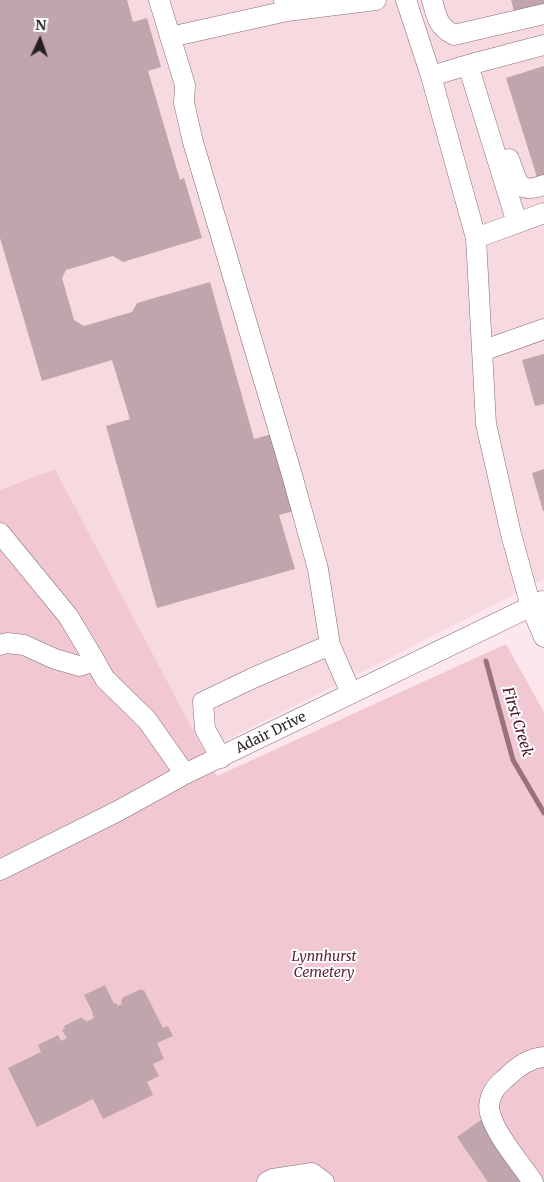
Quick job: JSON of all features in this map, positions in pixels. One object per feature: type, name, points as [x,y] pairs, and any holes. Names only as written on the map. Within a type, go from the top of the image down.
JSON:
[{"type":"street","points":[[159,0],[185,85],[184,103],[193,142],[318,569],[330,645],[351,693]]},
{"type":"street","points":[[170,37],[285,6],[376,0]]},
{"type":"street","points":[[406,0],[432,76],[476,238],[486,424],[501,497],[538,603],[544,636]]},
{"type":"street","points":[[432,0],[439,23],[446,31],[454,35],[544,14]]},
{"type":"street","points":[[432,76],[544,45]]},
{"type":"street","points":[[468,65],[517,223]]},
{"type":"street","points":[[488,131],[508,157],[518,182],[522,187],[533,189],[544,186]]},
{"type":"street","points":[[476,238],[544,213]]},
{"type":"street","points":[[482,351],[544,329]]},
{"type":"street","points":[[0,533],[68,616],[105,679],[147,720],[185,774]]},
{"type":"street","name":"Adair Drive","points":[[0,870],[118,811],[185,774],[538,603]]},
{"type":"street","points":[[0,645],[6,643],[24,645],[55,659],[79,666],[96,661]]},
{"type":"street","points":[[221,758],[205,729],[203,702],[330,645]]},
{"type":"street","points":[[534,1182],[493,1123],[489,1111],[494,1089],[514,1070],[528,1062],[544,1057]]},
{"type":"street","points":[[267,1182],[274,1179],[312,1173],[324,1182]]},
{"type":"shaded area","points":[[0,0],[544,0],[544,579],[204,753],[55,469],[0,490]]},
{"type":"green space","name":"Lynnhurst Cemetery","points":[[55,469],[217,776],[506,644],[544,712],[544,1182],[0,1182],[0,490]]},
{"type":"building","points":[[0,0],[127,0],[133,22],[147,18],[161,67],[148,71],[180,180],[184,178],[202,238],[123,262],[113,256],[66,270],[62,278],[74,320],[84,326],[132,312],[137,303],[210,282],[254,439],[272,434],[294,511],[279,515],[295,569],[157,608],[106,426],[130,419],[112,360],[42,381],[0,238]]},
{"type":"building","points":[[511,0],[544,0],[544,9],[515,15]]},
{"type":"building","points":[[544,66],[544,182],[539,184],[506,78]]},
{"type":"building","points":[[544,354],[544,404],[535,406],[522,360]]},
{"type":"building","points":[[544,469],[544,511],[543,511],[532,473]]},
{"type":"building","points":[[105,985],[114,1004],[116,1003],[118,1006],[122,1004],[122,998],[141,989],[142,991],[144,990],[163,1028],[168,1026],[173,1036],[157,1043],[164,1059],[153,1064],[159,1076],[147,1082],[153,1095],[103,1119],[93,1099],[37,1127],[8,1068],[41,1052],[38,1045],[58,1035],[61,1041],[67,1038],[62,1030],[65,1028],[64,1026],[82,1017],[86,1022],[94,1018],[84,995]]},
{"type":"building","points":[[481,1120],[524,1182],[488,1182],[457,1137]]},
{"type":"waterway","name":"First Creek","points":[[486,661],[513,760],[544,813]]}]
